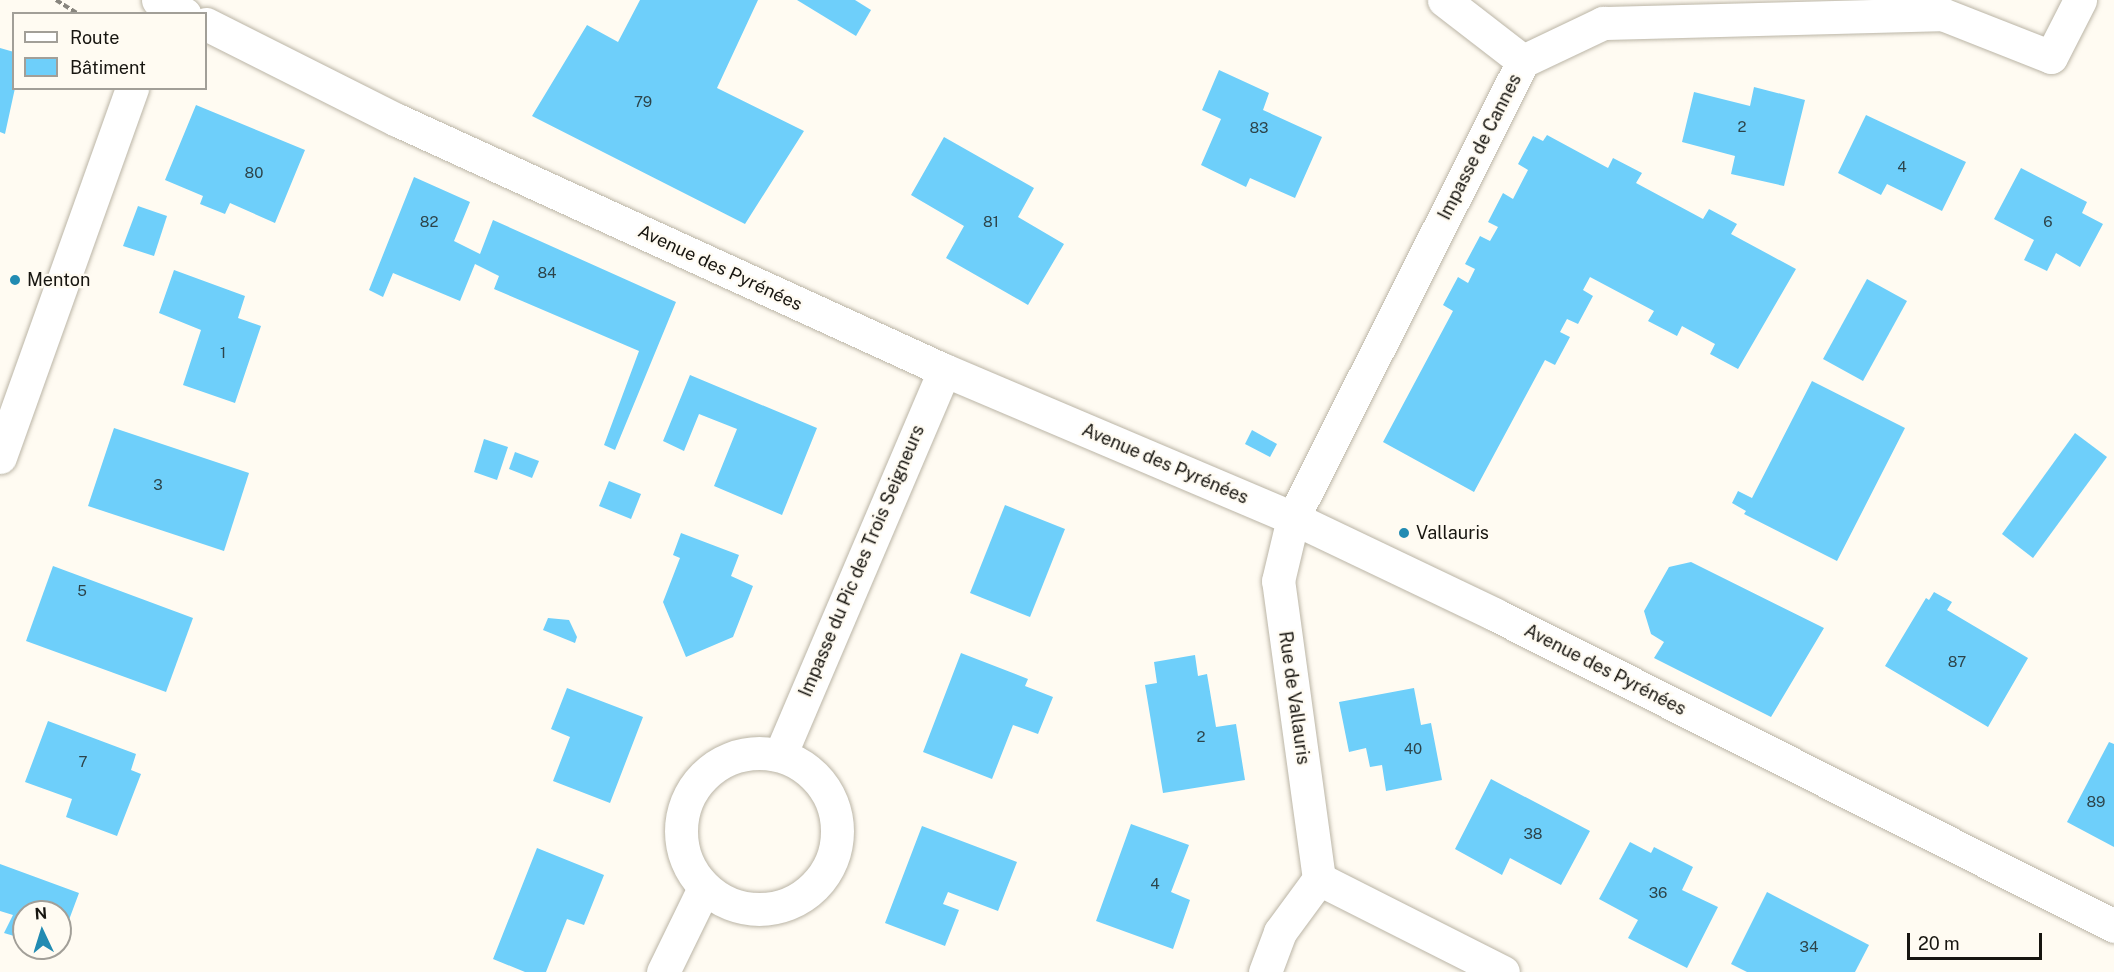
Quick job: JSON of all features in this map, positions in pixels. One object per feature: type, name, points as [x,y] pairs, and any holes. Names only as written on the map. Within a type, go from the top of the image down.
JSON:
[{"type":"street","points":[[157,0],[180,12]]},
{"type":"street","points":[[1444,0],[1523,61]]},
{"type":"street","name":"Impasse de Cannes","points":[[1293,518],[1523,61],[1603,22],[1946,7],[2051,57],[2080,0]]},
{"type":"street","name":"Avenue des Pyrénées","points":[[207,25],[397,120],[944,370],[1293,518],[1494,614],[2114,926]]},
{"type":"street","points":[[0,454],[131,90]]},
{"type":"street","name":"Impasse du Pic des Trois Seigneurs","points":[[781,753],[944,370]]},
{"type":"street","name":"Rue de Vallauris","points":[[1293,518],[1278,581],[1319,879]]},
{"type":"street","points":[[781,753],[811,772],[835,808],[838,834],[824,875],[806,895],[785,906],[758,910],[727,903],[704,888],[684,856],[680,829],[693,789],[725,761],[742,755],[781,753]]},
{"type":"street","points":[[1265,972],[1280,932],[1319,879],[1503,972]]},
{"type":"street","points":[[663,972],[704,888]]},
{"type":"path","points":[[56,0],[75,12]]},
{"type":"building","points":[[640,0],[758,0],[717,88],[804,131],[745,224],[532,116],[587,25],[618,42]]},
{"type":"building","points":[[797,0],[855,0],[871,10],[856,36]]},
{"type":"building","points":[[0,48],[12,51],[12,90],[15,90],[5,134],[0,132]]},
{"type":"building","points":[[1219,70],[1269,93],[1263,110],[1322,137],[1295,198],[1250,178],[1246,187],[1201,165],[1221,119],[1202,110]]},
{"type":"building","points":[[1754,87],[1805,100],[1784,186],[1731,174],[1735,156],[1682,142],[1694,92],[1750,106]]},
{"type":"building","points":[[196,105],[305,150],[275,223],[230,203],[225,214],[200,204],[203,196],[165,180]]},
{"type":"building","points":[[1866,115],[1966,162],[1942,211],[1887,184],[1881,195],[1838,173]]},
{"type":"building","points":[[1547,135],[1608,168],[1613,158],[1642,173],[1636,183],[1703,219],[1709,209],[1737,224],[1731,234],[1796,269],[1738,369],[1710,354],[1715,344],[1682,326],[1677,336],[1648,321],[1654,311],[1590,277],[1583,290],[1593,296],[1578,324],[1567,319],[1560,332],[1570,337],[1555,365],[1545,360],[1474,492],[1383,442],[1453,311],[1443,305],[1458,277],[1468,283],[1475,269],[1465,264],[1480,236],[1490,241],[1498,227],[1488,222],[1503,193],[1513,199],[1528,170],[1518,164],[1533,136],[1543,141]]},
{"type":"building","points":[[944,137],[1034,188],[1018,217],[1064,244],[1028,305],[946,258],[964,226],[911,195]]},
{"type":"building","points":[[2021,168],[2087,202],[2082,213],[2103,224],[2080,267],[2056,253],[2047,271],[2024,260],[2034,240],[1994,219]]},
{"type":"building","points":[[414,177],[470,202],[454,241],[480,254],[493,220],[676,302],[615,450],[604,445],[639,351],[494,289],[499,276],[475,264],[460,301],[393,273],[383,297],[369,290]]},
{"type":"building","points":[[138,206],[167,216],[154,256],[123,246]]},
{"type":"building","points":[[174,270],[245,296],[238,318],[261,326],[235,403],[183,385],[201,330],[159,313]]},
{"type":"building","points":[[1867,279],[1907,301],[1863,381],[1823,359]]},
{"type":"building","points":[[690,375],[817,428],[782,515],[714,486],[737,429],[699,414],[684,451],[663,441]]},
{"type":"building","points":[[1812,381],[1905,428],[1837,561],[1744,514],[1746,511],[1732,503],[1738,491],[1752,498]]},
{"type":"building","points":[[114,428],[249,473],[224,551],[88,506]]},
{"type":"building","points":[[1252,430],[1277,444],[1270,457],[1245,444]]},
{"type":"building","points":[[2075,433],[2107,457],[2033,558],[2002,534]]},
{"type":"building","points":[[484,439],[508,447],[497,480],[474,472]]},
{"type":"building","points":[[515,452],[539,461],[532,478],[509,469]]},
{"type":"building","points":[[609,481],[641,494],[631,519],[599,506]]},
{"type":"building","points":[[1005,505],[1065,529],[1030,617],[970,593]]},
{"type":"building","points":[[681,533],[739,555],[731,576],[753,586],[733,637],[686,657],[663,602],[680,558],[673,555]]},
{"type":"building","points":[[1691,562],[1824,628],[1771,717],[1654,658],[1664,642],[1651,634],[1644,611],[1669,567]]},
{"type":"building","points":[[53,566],[193,618],[166,692],[26,641]]},
{"type":"building","points":[[1934,592],[1952,602],[1947,610],[2028,658],[1988,727],[1885,666],[1926,598],[1929,600]]},
{"type":"building","points":[[548,618],[569,620],[577,637],[575,643],[543,630]]},
{"type":"building","points":[[961,653],[1028,679],[1025,686],[1053,697],[1038,734],[1013,725],[992,779],[923,752]]},
{"type":"building","points":[[1195,655],[1198,676],[1207,674],[1216,727],[1236,724],[1245,780],[1163,793],[1145,685],[1157,683],[1154,662]]},
{"type":"building","points":[[567,688],[643,717],[610,803],[553,781],[570,737],[551,729]]},
{"type":"building","points":[[1414,688],[1421,725],[1431,723],[1442,780],[1386,791],[1382,765],[1370,767],[1366,748],[1349,752],[1339,702]]},
{"type":"building","points":[[48,721],[136,754],[131,770],[141,774],[117,836],[66,817],[72,799],[25,782]]},
{"type":"building","points":[[2109,742],[2114,744],[2114,847],[2067,822]]},
{"type":"building","points":[[1491,779],[1590,831],[1561,885],[1510,858],[1502,875],[1455,849]]},
{"type":"building","points":[[1131,824],[1189,845],[1171,892],[1190,900],[1173,949],[1096,921]]},
{"type":"building","points":[[922,826],[1017,862],[998,911],[948,892],[943,904],[959,910],[945,946],[885,923]]},
{"type":"building","points":[[1630,842],[1651,853],[1654,847],[1693,867],[1682,890],[1718,907],[1687,968],[1628,938],[1638,920],[1599,899]]},
{"type":"building","points":[[537,848],[604,875],[584,925],[567,919],[546,972],[525,972],[493,959]]},
{"type":"building","points":[[0,864],[79,893],[72,912],[72,900],[12,900],[12,915],[0,911]]},
{"type":"building","points":[[1767,892],[1869,945],[1855,972],[1747,972],[1731,964]]},
{"type":"building","points":[[12,917],[12,935],[4,933]]},
{"type":"place","name":"Menton","points":[[15,280]]},
{"type":"place","name":"Vallauris","points":[[1404,533]]}]
